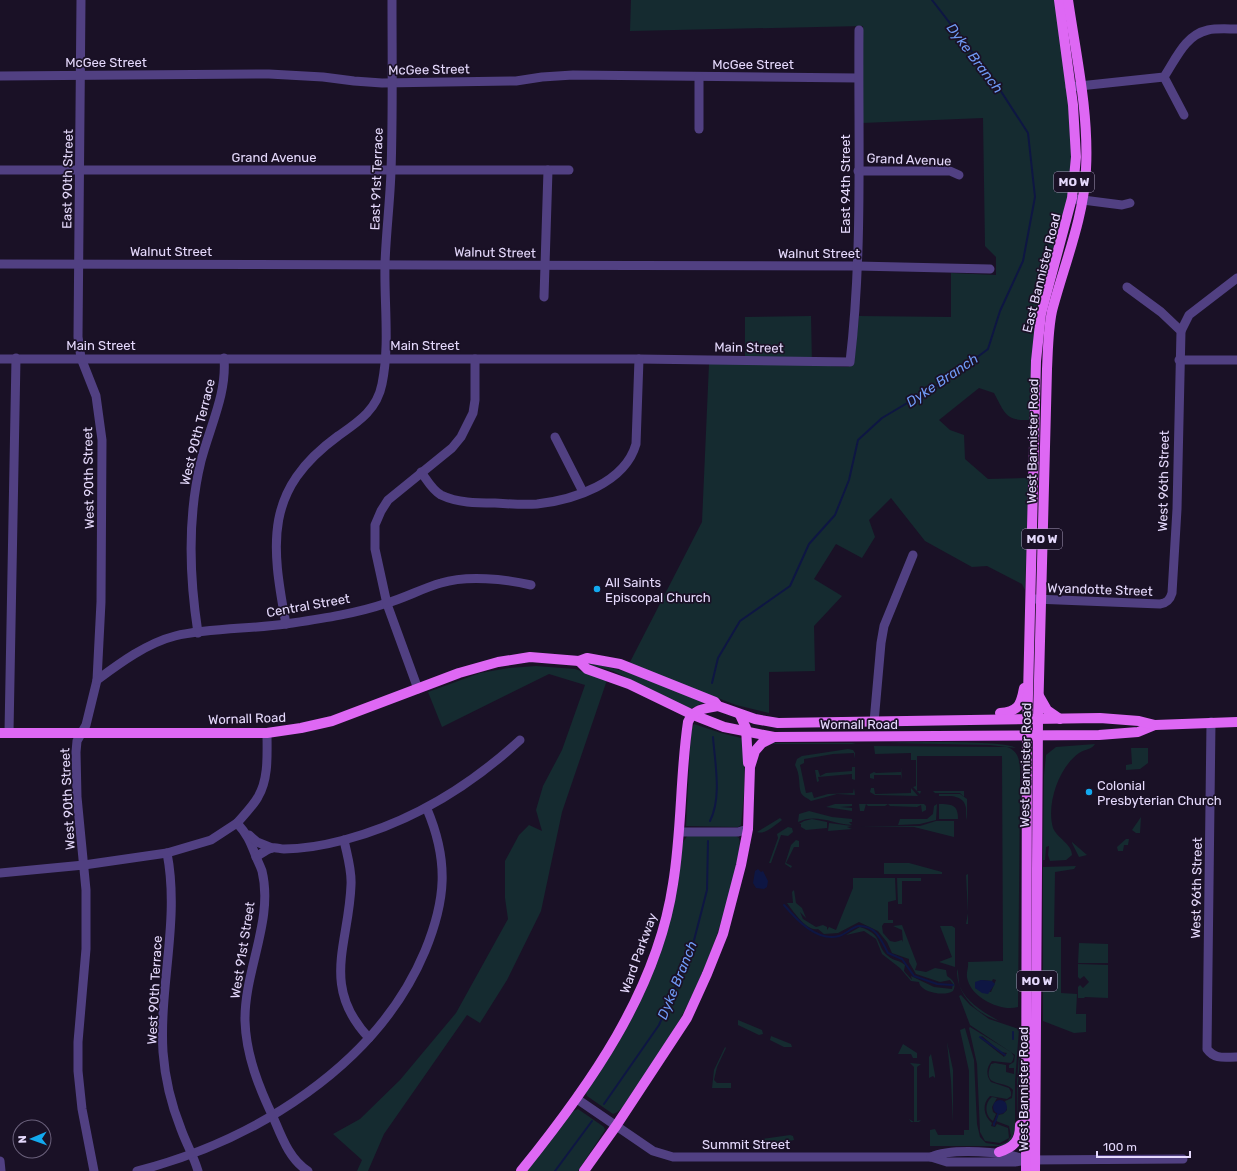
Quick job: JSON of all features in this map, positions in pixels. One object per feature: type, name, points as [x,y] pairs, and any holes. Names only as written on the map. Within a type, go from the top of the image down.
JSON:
[{"type":"main road","name":"East Bannister Road","points":[[1036,361],[1041,314],[1072,198],[1076,157],[1070,87],[1058,0]]},
{"type":"main road","name":"East Bannister Road","points":[[1047,359],[1048,330],[1082,200],[1086,170],[1081,85],[1068,0]]},
{"type":"main road","name":"West Bannister Road","points":[[1026,1171],[1031,1159],[1038,719],[1047,359]]},
{"type":"main road","name":"West Bannister Road","points":[[1036,361],[1027,736],[1026,1070],[1031,1159],[1036,1171]]},
{"type":"main road","name":"Wornall Road","points":[[5,733],[267,733],[302,728],[332,721],[459,673],[514,659],[530,657],[579,661],[587,658],[620,664],[715,702],[718,706],[766,722],[874,722],[1106,718],[1139,721],[1155,725],[1237,722]]},
{"type":"main road","name":"Wornall Road","points":[[579,661],[587,668],[629,684],[691,714],[724,727],[774,737],[1099,735],[1138,732],[1155,725]]},
{"type":"main road","points":[[956,720],[966,715],[1011,713],[1020,704],[1028,669]]},
{"type":"main road","points":[[1039,696],[1047,710],[1060,719]]},
{"type":"main road","points":[[691,714],[697,710],[718,706]]},
{"type":"main road","name":"Ward Parkway","points":[[521,1171],[577,1099],[600,1066],[636,1000],[660,937],[673,885],[680,832],[686,737],[691,714]]},
{"type":"main road","points":[[740,714],[747,732],[747,760],[750,767]]},
{"type":"main road","points":[[584,1171],[616,1126],[687,1018],[707,974],[723,934],[742,865],[748,829],[750,767],[754,751],[762,743],[774,737]]},
{"type":"main road","points":[[999,1152],[1013,1146],[1020,1135],[1021,1083],[1026,1070]]},
{"type":"street","name":"East 90th Street","points":[[81,0],[78,337],[81,358]]},
{"type":"street","name":"East 91st Terrace","points":[[385,358],[385,264],[391,171],[392,0]]},
{"type":"street","points":[[1164,77],[1186,42],[1198,33],[1209,29],[1237,29]]},
{"type":"street","name":"East 94th Street","points":[[850,362],[856,314],[859,30]]},
{"type":"street","name":"McGee Street","points":[[0,76],[269,74],[323,76],[354,81],[392,82],[516,81],[542,77],[573,75],[858,78]]},
{"type":"street","points":[[699,77],[699,129]]},
{"type":"street","points":[[1070,87],[1164,77]]},
{"type":"street","points":[[1164,77],[1184,115]]},
{"type":"street","name":"Grand Avenue","points":[[0,170],[569,170]]},
{"type":"street","points":[[544,297],[548,170]]},
{"type":"street","name":"Grand Avenue","points":[[858,171],[950,171],[959,174]]},
{"type":"street","points":[[1072,198],[1122,205],[1130,203]]},
{"type":"street","name":"Walnut Street","points":[[0,264],[857,266],[990,269]]},
{"type":"street","points":[[1127,287],[1161,312],[1181,330],[1189,316],[1237,278]]},
{"type":"street","name":"West 96th Street","points":[[1168,601],[1172,593],[1177,509],[1179,360],[1181,330]]},
{"type":"street","points":[[5,733],[16,358]]},
{"type":"street","name":"West 90th Street","points":[[81,358],[96,396],[102,440],[101,602],[97,680],[86,725],[77,740],[76,773],[86,890],[86,949],[78,1042],[78,1071],[82,1109],[94,1171]]},
{"type":"street","name":"West 90th Terrace","points":[[198,633],[191,576],[192,518],[202,460],[224,388],[224,358]]},
{"type":"street","points":[[286,624],[279,583],[275,540],[277,520],[283,500],[292,481],[305,464],[331,441],[363,418],[372,407],[382,385],[385,358]]},
{"type":"street","name":"Main Street","points":[[0,359],[385,358],[850,362]]},
{"type":"street","points":[[418,689],[387,604],[375,548],[375,525],[388,500],[452,448],[468,426],[475,400],[474,359]]},
{"type":"street","points":[[422,472],[431,486],[440,494],[453,500],[465,502],[539,504],[584,492],[618,473],[627,464],[634,450],[639,359]]},
{"type":"street","points":[[1179,360],[1237,360]]},
{"type":"street","points":[[555,437],[584,492]]},
{"type":"street","points":[[874,722],[881,643],[884,626],[913,555]]},
{"type":"street","name":"Central Street","points":[[97,680],[155,643],[176,636],[286,624],[387,604],[440,583],[460,579],[514,581],[531,585]]},
{"type":"street","name":"Wyandotte Street","points":[[1030,599],[1160,604],[1168,601]]},
{"type":"street","name":"West 96th Street","points":[[1211,722],[1207,1049],[1210,1053],[1218,1057],[1237,1058]]},
{"type":"street","points":[[0,873],[84,865],[167,853],[211,840],[237,823],[259,796],[267,764],[267,733]]},
{"type":"street","points":[[247,834],[257,842],[272,848],[297,848],[344,840],[387,826],[427,809],[478,776],[520,740]]},
{"type":"street","points":[[138,1171],[191,1154],[230,1137],[272,1115],[311,1089],[344,1062],[369,1038],[393,1010],[420,964],[436,924],[442,891],[442,865],[436,829],[427,809]]},
{"type":"street","name":"West 91st Street","points":[[237,823],[247,834],[262,871],[264,902],[247,992],[245,1021],[249,1049],[254,1071],[272,1115],[289,1151],[304,1170]]},
{"type":"street","points":[[680,832],[738,832],[748,829]]},
{"type":"street","points":[[344,840],[351,870],[351,884],[350,905],[341,955],[342,984],[352,1016],[369,1038]]},
{"type":"street","points":[[256,857],[272,848]]},
{"type":"street","name":"West 90th Terrace","points":[[167,853],[171,874],[172,897],[163,1017],[163,1052],[169,1093],[198,1171]]},
{"type":"street","name":"Summit Street","points":[[577,1099],[653,1151],[673,1157],[932,1157],[947,1162],[1015,1162],[1031,1159]]},
{"type":"street","name":"Summit Street","points":[[932,1157],[940,1153],[999,1152],[1031,1159]]},
{"type":"street","points":[[1031,1159],[1183,1159]]},
{"type":"street","points":[[0,1161],[2,1171]]},
{"type":"green space","points":[[631,0],[1055,0],[1070,109],[1072,164],[1069,190],[1054,254],[1030,420],[1015,419],[1011,417],[1004,411],[994,393],[979,388],[939,420],[950,430],[964,435],[965,459],[988,479],[1029,478],[1025,590],[1022,584],[987,566],[972,567],[925,541],[891,498],[869,520],[875,537],[862,558],[836,544],[814,579],[842,596],[814,626],[815,671],[769,672],[769,713],[736,705],[629,664],[702,522],[709,364],[745,357],[745,317],[811,316],[812,365],[848,367],[854,363],[859,316],[951,317],[951,273],[996,275],[996,257],[985,246],[983,118],[862,123],[863,26],[630,31]]},
{"type":"green space","points":[[584,661],[627,672],[705,702],[690,709],[613,671],[584,663]]},
{"type":"green space","points":[[536,666],[575,669],[607,680],[562,812],[541,911],[507,980],[480,1023],[467,1015],[384,1134],[368,1171],[357,1171],[362,1160],[333,1134],[360,1119],[400,1080],[456,1013],[508,919],[505,898],[505,861],[519,835],[529,825],[542,831],[536,810],[543,786],[562,750],[585,685],[549,674],[442,727],[428,692],[480,673],[509,668]]},
{"type":"green space","points":[[694,724],[745,739],[744,793],[741,825],[738,827],[686,826],[691,730]]},
{"type":"green space","points":[[852,743],[856,744],[770,744]]},
{"type":"green space","points":[[889,743],[976,743],[1008,745],[1016,748],[990,745]]},
{"type":"green space","points":[[1095,744],[1079,753],[1072,759],[1060,777],[1053,797],[1051,818],[1053,828],[1070,848],[1072,855],[1066,860],[1050,861],[1048,855],[1049,846],[1046,847],[1045,860],[1043,860],[1044,775],[1046,755],[1056,747]]},
{"type":"green space","points":[[874,746],[1007,747],[1015,752],[1020,764],[1018,1007],[1004,1007],[988,1002],[971,987],[967,976],[968,962],[1003,961],[1002,756],[917,756],[917,791],[913,787],[916,786],[916,760],[911,760],[911,753],[875,754]],"holes":[[[981,980],[996,980],[991,992],[975,988],[975,984]]]},
{"type":"green space","points":[[1131,748],[1148,748],[1148,763],[1140,769],[1126,770],[1126,765],[1132,764]]},
{"type":"green space","points":[[848,749],[853,750],[855,753],[855,759],[854,753],[833,754],[804,759],[804,763],[800,765],[806,793],[812,792],[814,798],[828,794],[853,793],[854,788],[855,795],[837,794],[811,801],[803,796],[800,790],[798,773],[795,765],[797,759],[802,756]]},
{"type":"green space","points":[[1021,759],[1023,776],[1021,1004],[1022,779]]},
{"type":"green space","points":[[852,767],[855,767],[855,780],[852,779],[852,774],[818,777],[819,781],[817,782],[815,770],[818,770],[820,776],[826,773],[852,771]]},
{"type":"green space","points":[[901,767],[902,780],[901,775],[874,775],[874,779],[870,778],[870,774],[874,772],[901,772]]},
{"type":"green space","points":[[871,788],[874,788],[875,794],[911,793],[911,788],[918,796],[875,795],[870,792]]},
{"type":"green space","points":[[933,791],[964,791],[964,797],[960,793],[935,793]]},
{"type":"green space","points":[[939,794],[960,794],[967,799],[967,820],[965,803],[962,800],[956,797],[939,796]]},
{"type":"green space","points":[[835,804],[852,804],[852,806],[840,807],[852,808],[852,811],[826,807]]},
{"type":"green space","points":[[859,804],[866,804],[864,811],[860,811]]},
{"type":"green space","points":[[866,804],[888,804],[885,806],[868,806]]},
{"type":"green space","points":[[888,804],[924,804],[926,806],[926,810],[922,812],[921,805],[917,807],[890,806]]},
{"type":"green space","points":[[937,804],[936,820],[920,824],[898,825],[900,819],[927,819],[933,814],[934,806]]},
{"type":"green space","points":[[939,804],[953,806],[957,811],[958,819],[939,819]]},
{"type":"green space","points":[[809,811],[832,817],[852,819],[852,822],[849,822],[852,825],[818,819],[798,822],[799,814]]},
{"type":"green space","points":[[1141,817],[1140,833],[1136,833],[1132,830]]},
{"type":"green space","points":[[780,818],[782,820],[770,829],[760,833],[757,832]]},
{"type":"green space","points":[[812,819],[827,822],[827,828],[806,830],[801,827],[801,824],[799,824]]},
{"type":"green space","points":[[936,821],[954,821],[954,837],[914,827],[860,826],[920,826]]},
{"type":"green space","points":[[829,823],[852,826],[847,827],[852,829],[828,831]]},
{"type":"green space","points":[[788,827],[792,828],[793,832],[788,836],[781,835],[771,863],[769,863],[778,838],[777,834]]},
{"type":"green space","points":[[688,835],[736,836],[739,838],[739,853],[726,908],[717,936],[695,990],[682,1016],[652,1066],[623,1107],[613,1114],[587,1096],[586,1093],[635,1012],[683,842]]},
{"type":"green space","points":[[1126,839],[1129,839],[1128,845],[1124,845],[1123,851],[1118,851],[1117,847]]},
{"type":"green space","points":[[796,840],[799,841],[799,847],[794,847],[786,863],[792,866],[791,868],[785,864],[791,845]]},
{"type":"green space","points":[[1072,842],[1087,855],[1079,857]]},
{"type":"green space","points":[[884,863],[909,863],[942,872],[942,874],[884,874]]},
{"type":"green space","points":[[1076,866],[1074,869],[1055,872],[1054,937],[1061,937],[1061,993],[1077,994],[1076,1014],[1086,1014],[1086,1032],[1074,1033],[1043,1021],[1043,867]]},
{"type":"green space","points":[[968,874],[968,913],[966,875]]},
{"type":"green space","points":[[853,878],[895,878],[896,900],[888,902],[888,920],[893,920],[893,923],[884,923],[882,926],[883,933],[890,941],[895,942],[902,940],[903,942],[902,930],[893,926],[902,925],[917,964],[915,970],[926,972],[935,968],[946,970],[947,976],[953,981],[954,984],[953,991],[944,994],[928,991],[920,986],[919,982],[911,981],[900,968],[882,954],[876,939],[864,931],[846,935],[860,927],[868,930],[873,933],[888,956],[905,965],[904,971],[912,980],[911,976],[934,987],[952,989],[953,984],[950,980],[940,982],[916,974],[909,962],[909,959],[892,953],[887,942],[878,931],[859,922],[838,933],[824,934],[818,929],[814,929],[805,924],[787,903],[793,903],[792,892],[794,890],[796,903],[802,908],[806,918],[800,912],[803,919],[816,927],[823,925],[827,927],[827,930],[829,927],[836,930],[853,888]]},
{"type":"green space","points":[[897,878],[921,878],[921,881],[902,881],[902,904],[898,904]]},
{"type":"green space","points":[[968,913],[968,924],[966,924]]},
{"type":"green space","points":[[940,926],[952,926],[955,928],[955,967],[939,962],[952,957]]},
{"type":"green space","points":[[1079,943],[1108,944],[1108,963],[1078,963]]},
{"type":"green space","points":[[1078,964],[1108,965],[1108,998],[1078,998],[1078,987],[1080,985],[1083,988],[1089,982],[1084,976],[1080,979],[1078,977]]},
{"type":"green space","points":[[963,993],[982,1011],[999,1021],[975,1008]]},
{"type":"green space","points":[[961,995],[970,1005],[989,1019],[1019,1029],[1015,1082],[1015,1131],[1011,1141],[1003,1146],[930,1146],[930,1130],[935,1129],[938,1135],[964,1135],[964,1130],[969,1130],[969,1071],[960,1030],[965,1028],[974,1060],[977,1124],[980,1137],[986,1143],[999,1145],[1007,1142],[1011,1136],[1009,1126],[996,1121],[998,1115],[1003,1114],[1007,1110],[1005,1101],[1012,1098],[1013,1090],[1005,1085],[991,1080],[989,1077],[989,1072],[991,1064],[995,1063],[1006,1065],[1006,1072],[1014,1074],[1014,1068],[1009,1068],[1009,1065],[1014,1062],[1015,1055],[970,1025],[959,996]]},
{"type":"green space","points":[[738,1020],[762,1030],[763,1034],[759,1035],[738,1025]]},
{"type":"green space","points":[[970,1027],[1011,1052],[1014,1056],[1011,1063],[992,1061],[987,1072],[991,1082],[1009,1088],[1011,1092],[1011,1096],[1007,1099],[990,1096],[987,1099],[985,1106],[985,1113],[992,1123],[991,1126],[995,1127],[997,1124],[1008,1128],[1009,1138],[1000,1143],[985,1141],[980,1132],[977,1064]],"holes":[[[982,1036],[1001,1052],[1007,1053],[1004,1057],[980,1038]]]},
{"type":"green space","points":[[1021,1028],[1018,1082],[1018,1133],[1017,1081]]},
{"type":"green space","points":[[771,1036],[791,1044],[792,1047],[784,1047],[770,1040]]},
{"type":"green space","points":[[947,1042],[953,1070],[953,1123],[951,1081]]},
{"type":"green space","points":[[903,1044],[917,1053],[917,1058],[913,1058],[911,1054],[898,1054]]},
{"type":"green space","points":[[725,1047],[726,1048],[717,1067],[714,1080],[717,1083],[731,1083],[731,1088],[712,1088],[714,1070]]},
{"type":"green space","points":[[931,1054],[935,1078],[933,1076],[929,1078],[929,1057]]},
{"type":"green space","points":[[910,1063],[921,1064],[917,1067],[917,1121],[921,1120],[919,1122],[914,1122],[914,1067]]},
{"type":"green space","points":[[992,1097],[997,1098],[992,1107],[993,1112],[996,1114],[993,1121],[988,1116],[986,1109],[989,1100]]},
{"type":"green space","points":[[578,1109],[604,1127],[605,1130],[578,1171],[527,1171],[571,1112]]},
{"type":"green space","points":[[790,1135],[793,1136],[794,1140],[767,1146],[760,1142],[762,1139]]},
{"type":"shaded area","points":[[758,869],[761,872],[763,871],[768,881],[767,887],[764,889],[756,888],[753,883],[755,871]]},
{"type":"shaded area","points":[[981,980],[992,981],[995,984],[988,994],[982,993],[975,988],[975,982]]},
{"type":"shaded area","points":[[997,1100],[1003,1100],[1007,1104],[1007,1110],[1003,1114],[997,1114],[993,1110],[993,1104]]},
{"type":"waterway","name":"Dyke Branch","points":[[712,683],[718,658],[740,621],[790,586],[809,544],[835,515],[849,480],[858,440],[882,418],[951,377],[988,349],[1000,311],[1023,261],[1035,197],[1028,133],[993,79],[932,0]]},
{"type":"waterway","name":"Dyke Branch","points":[[710,821],[714,812],[717,791],[713,737]]},
{"type":"waterway","name":"Dyke Branch","points":[[604,1104],[659,1025],[691,952],[707,890],[708,841]]},
{"type":"waterway","points":[[784,905],[801,923],[815,933],[823,936],[839,936],[858,926],[869,928],[877,934],[888,953],[902,959],[914,976],[937,984],[953,985]]},
{"type":"waterway","points":[[1013,1032],[1013,1039]]},
{"type":"waterway","points":[[980,1037],[1005,1055]]},
{"type":"waterway","points":[[995,1122],[998,1114]]},
{"type":"waterway","name":"Dyke Branch","points":[[555,1171],[592,1121]]},
{"type":"place","name":"All Saints Episcopal Church","points":[[597,589]]},
{"type":"place","name":"Colonial Presbyterian Church","points":[[1089,792]]}]
